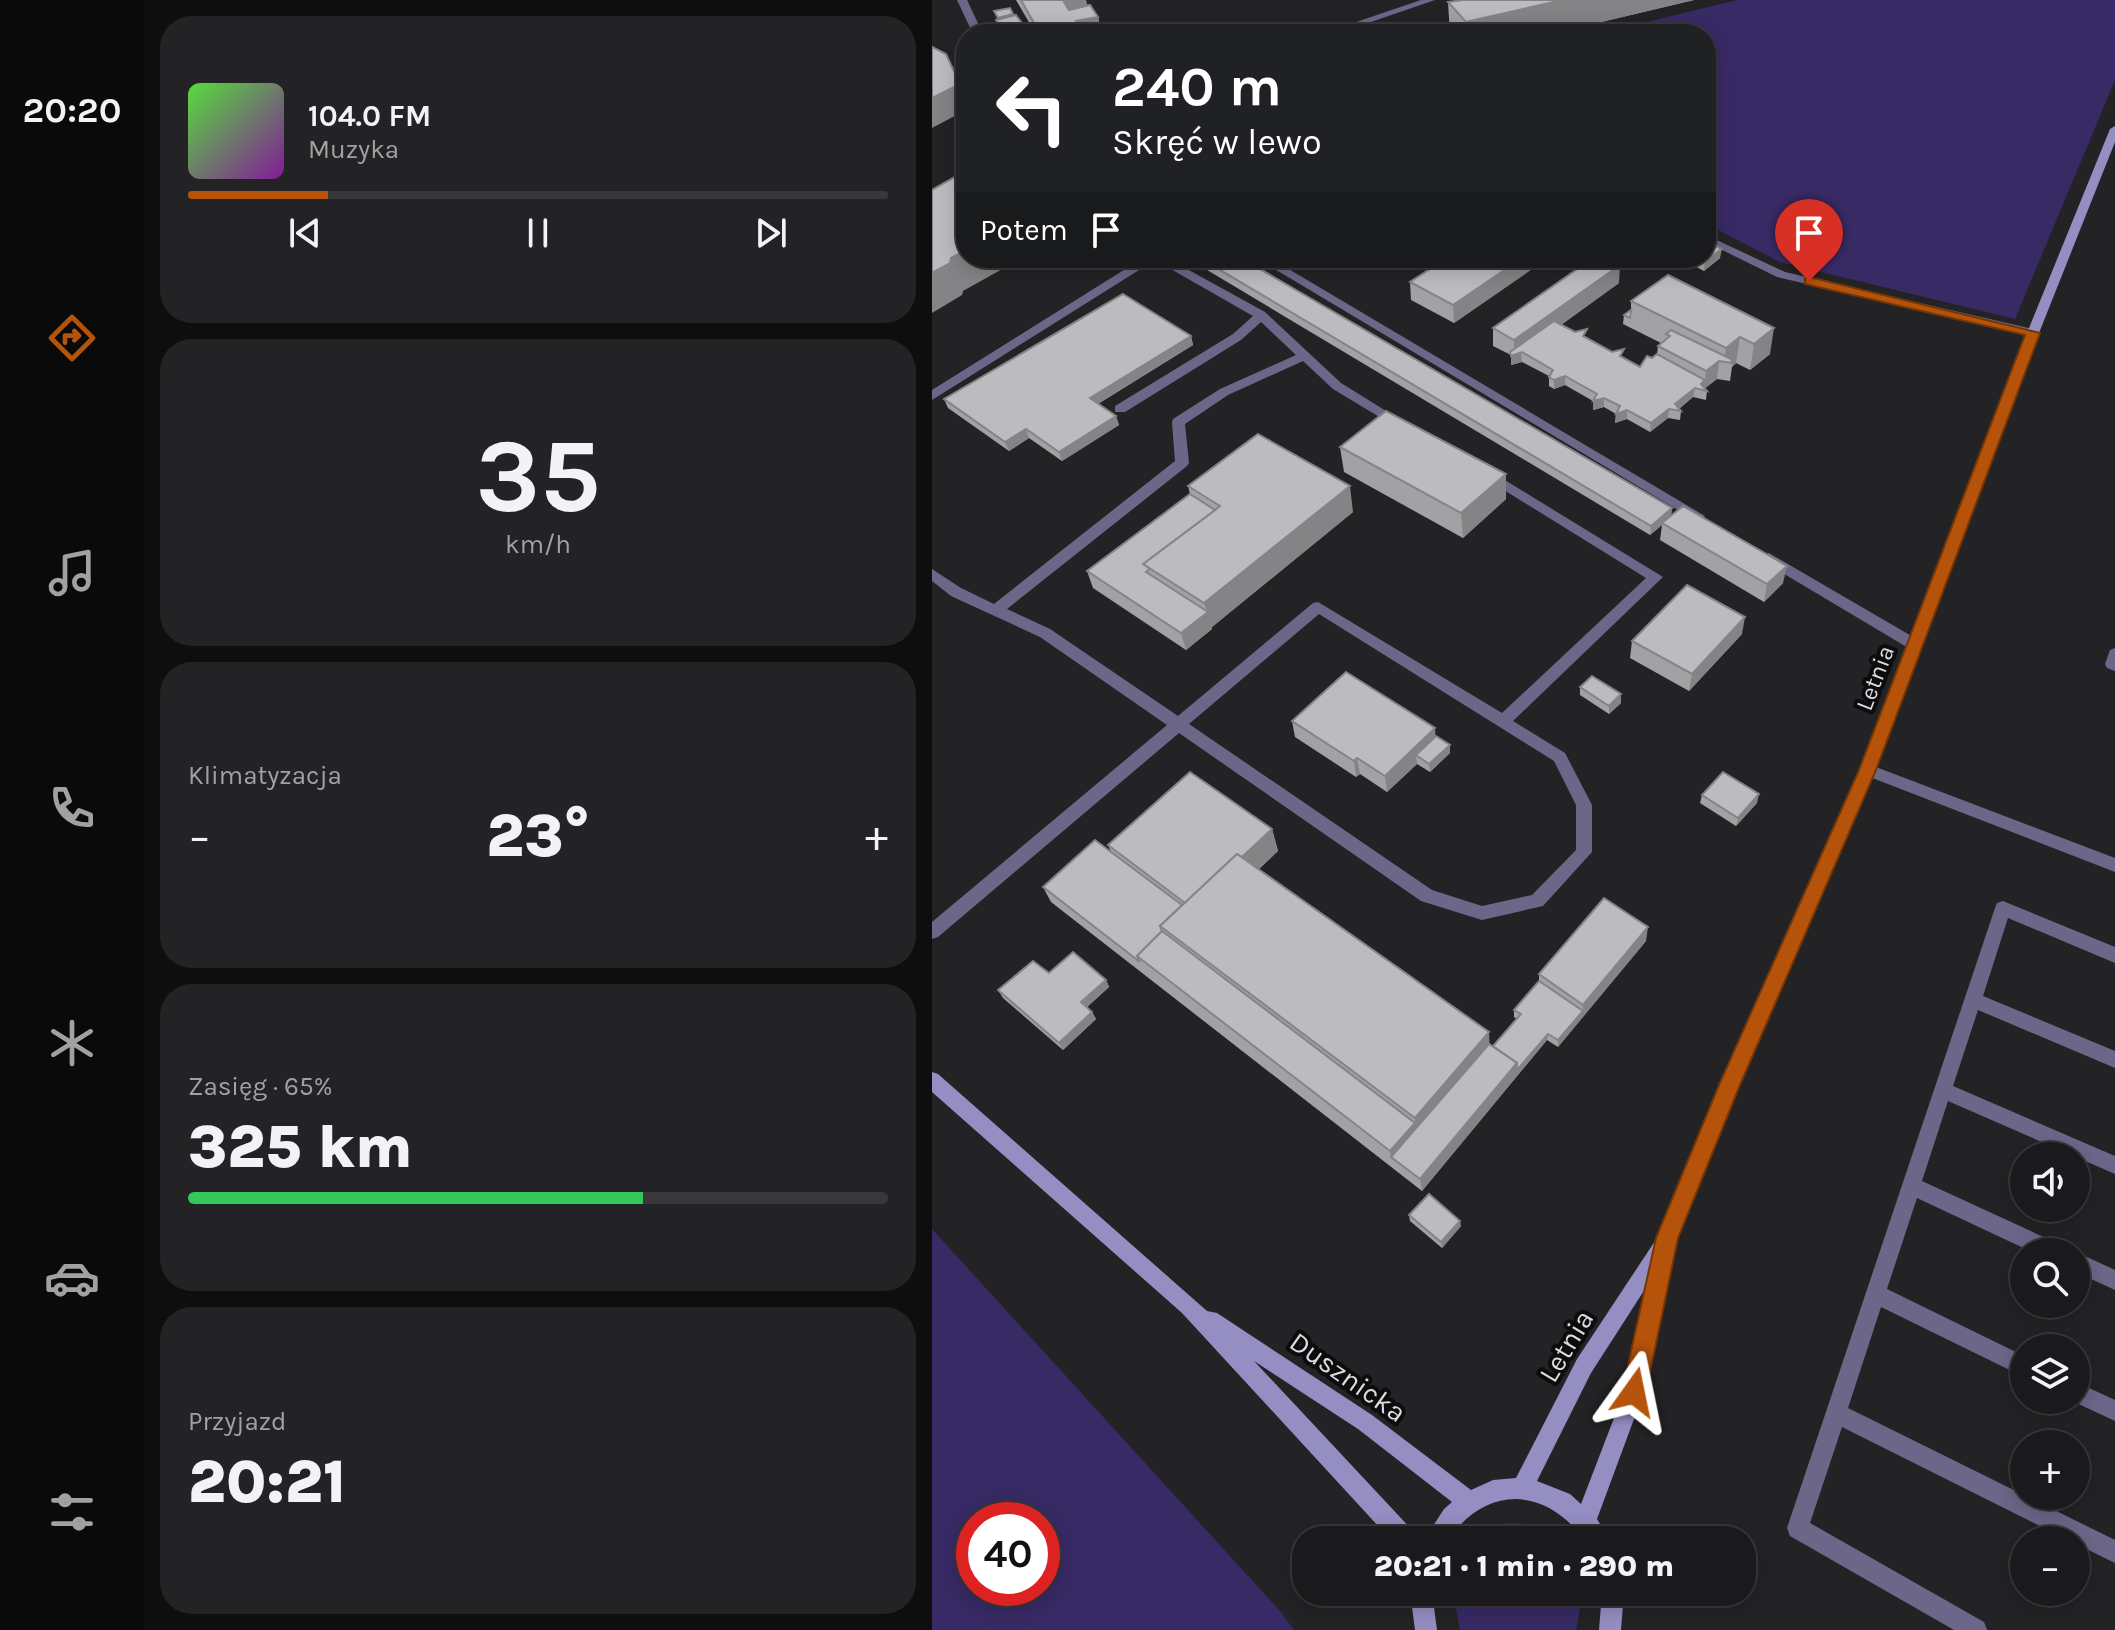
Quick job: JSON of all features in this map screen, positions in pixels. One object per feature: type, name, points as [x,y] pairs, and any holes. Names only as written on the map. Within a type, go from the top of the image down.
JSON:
[{"type":"street","points":[[962,0],[973,24]]},
{"type":"street","points":[[1357,24],[1430,0]]},
{"type":"street","name":"Letnia","points":[[1586,1519],[1634,1392],[1667,1238],[1729,1085],[1868,770],[2033,333],[2115,129]]},
{"type":"street","points":[[1716,243],[1781,275],[2033,333]]},
{"type":"street","points":[[932,396],[1135,268]]},
{"type":"street","points":[[1177,268],[1261,315],[1337,386],[1417,434]]},
{"type":"street","points":[[1279,268],[1712,525]]},
{"type":"street","points":[[1120,409],[1237,337],[1261,315]]},
{"type":"street","points":[[996,610],[1182,463],[1178,422],[1224,392],[1304,356]]},
{"type":"street","points":[[1470,465],[1656,577],[1502,722]]},
{"type":"street","points":[[1753,549],[1915,645]]},
{"type":"street","points":[[932,574],[956,592],[1045,633],[1178,725],[1427,896],[1482,913],[1537,901],[1584,852],[1584,805],[1560,757],[1318,607],[1178,725],[932,932]]},
{"type":"street","points":[[2115,654],[2112,664],[2115,665]]},
{"type":"street","points":[[1868,770],[2115,865]]},
{"type":"street","points":[[1976,1630],[1798,1528],[2003,908],[2115,955]]},
{"type":"street","points":[[1973,1000],[2115,1060]]},
{"type":"street","name":"Dusznicka","points":[[932,1080],[1189,1306],[1393,1526]]},
{"type":"street","points":[[1943,1090],[2115,1165]]},
{"type":"street","points":[[1911,1186],[2024,1238]]},
{"type":"street","name":"Letnia","points":[[1523,1487],[1584,1366],[1667,1238]]},
{"type":"street","points":[[2090,1268],[2115,1280]]},
{"type":"street","points":[[1875,1294],[2010,1360]]},
{"type":"street","name":"Dusznicka","points":[[1189,1306],[1365,1422],[1469,1502]]},
{"type":"street","points":[[2090,1399],[2115,1411]]},
{"type":"street","points":[[1836,1413],[2115,1552]]},
{"type":"street","points":[[1445,1526],[1469,1502],[1495,1490],[1523,1487],[1546,1492],[1567,1503],[1590,1526]]},
{"type":"street","points":[[1423,1606],[1426,1630]]},
{"type":"street","points":[[1614,1606],[1615,1626]]},
{"type":"shaded area","points":[[1737,0],[2115,0],[2115,80],[2015,319],[1780,262],[1716,229],[1716,24],[1638,24]]},
{"type":"shaded area","points":[[932,1229],[1280,1611],[1294,1630],[932,1630]]},
{"type":"shaded area","points":[[1507,1523],[1533,1526],[1502,1526]]},
{"type":"shaded area","points":[[1456,1606],[1580,1606],[1576,1630],[1460,1630]]},
{"type":"building","points":[[1021,0],[1072,0],[1064,2],[1069,10],[1090,5],[1098,17],[1076,21],[1078,24],[1029,24],[1034,23]]},
{"type":"building","points":[[1562,0],[1466,22],[1448,2]]},
{"type":"building","points":[[1010,8],[1013,14],[998,18],[994,11]]},
{"type":"building","points":[[1016,15],[1023,24],[998,24],[996,20]]},
{"type":"building","points":[[932,47],[946,54],[956,75],[956,86],[932,98]]},
{"type":"building","points":[[956,178],[956,255],[950,263],[932,273],[932,190]]},
{"type":"building","points":[[1217,268],[1258,268],[1672,508],[1651,526]]},
{"type":"building","points":[[1432,268],[1507,268],[1453,305],[1410,282]]},
{"type":"building","points":[[1579,268],[1616,268],[1514,340],[1493,328]]},
{"type":"building","points":[[1668,275],[1774,328],[1754,344],[1740,337],[1726,348],[1631,301]]},
{"type":"building","points":[[1123,294],[1191,336],[1090,398],[1116,416],[1059,452],[1026,429],[1005,442],[944,399]]},
{"type":"building","points":[[1554,321],[1575,332],[1587,329],[1583,336],[1612,352],[1624,349],[1620,356],[1640,367],[1647,356],[1652,358],[1657,354],[1705,380],[1701,384],[1707,391],[1695,388],[1675,404],[1681,411],[1669,409],[1651,423],[1627,410],[1616,414],[1620,406],[1604,398],[1593,401],[1597,394],[1565,376],[1554,380],[1549,377],[1553,370],[1522,352],[1511,356],[1510,352]]},
{"type":"building","points":[[1671,330],[1731,359],[1732,363],[1719,361],[1706,371],[1658,346],[1670,336],[1666,334]]},
{"type":"building","points":[[1386,411],[1506,474],[1461,513],[1340,447]]},
{"type":"building","points":[[1258,434],[1350,486],[1204,603],[1143,564],[1220,506],[1188,486]]},
{"type":"building","points":[[1190,494],[1215,510],[1143,564],[1150,569],[1146,572],[1208,612],[1181,633],[1087,571]]},
{"type":"building","points":[[1683,506],[1787,566],[1767,584],[1662,523]]},
{"type":"building","points":[[1687,585],[1745,617],[1692,674],[1632,641]]},
{"type":"building","points":[[1346,672],[1435,728],[1385,776],[1357,758],[1354,761],[1292,721]]},
{"type":"building","points":[[1592,676],[1621,694],[1609,706],[1580,687]]},
{"type":"building","points":[[1436,736],[1450,745],[1429,764],[1416,755]]},
{"type":"building","points":[[1190,772],[1272,829],[1242,857],[1237,854],[1185,903],[1108,845]]},
{"type":"building","points":[[1723,772],[1759,794],[1738,818],[1702,795]]},
{"type":"building","points":[[1095,840],[1182,905],[1160,926],[1162,931],[1137,956],[1140,962],[1043,887]]},
{"type":"building","points":[[1237,854],[1489,1032],[1415,1118],[1160,926]]},
{"type":"building","points":[[1604,898],[1648,927],[1583,1005],[1539,974]]},
{"type":"building","points":[[1162,931],[1415,1123],[1390,1151],[1137,956]]},
{"type":"building","points":[[1073,952],[1106,980],[1081,1002],[1092,1012],[1059,1043],[998,990],[1033,961],[1049,973]]},
{"type":"building","points":[[1539,981],[1583,1011],[1558,1040],[1548,1034],[1517,1070],[1517,1063],[1493,1046],[1521,1014],[1514,1010]]},
{"type":"building","points":[[1489,1044],[1517,1063],[1420,1179],[1391,1157]]},
{"type":"building","points":[[1429,1194],[1460,1221],[1441,1242],[1409,1215]]},
{"type":"route","points":[[1634,1392],[1667,1238],[1729,1085],[1868,770],[2033,333],[1809,281]]}]
